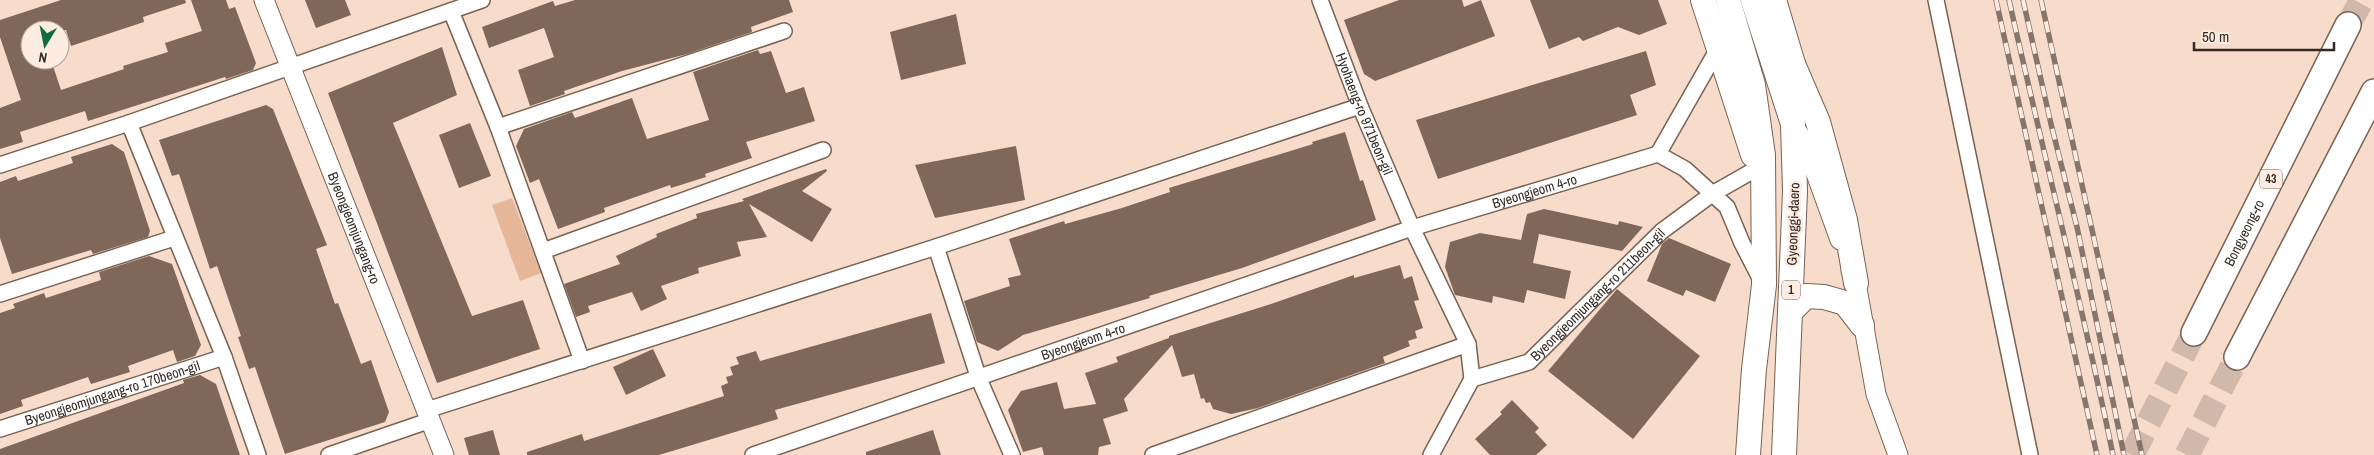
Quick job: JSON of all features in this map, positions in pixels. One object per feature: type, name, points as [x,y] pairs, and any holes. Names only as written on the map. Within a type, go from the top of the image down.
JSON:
[{"type":"highway","name":"Bongyeong-ro","points":[[2194,333],[2348,25]]},
{"type":"highway","points":[[2238,357],[2374,92]]},
{"type":"main road","name":"Gyeonggi-daero","points":[[1703,0],[1735,104],[1762,173]]},
{"type":"main road","name":"Gyeonggi-daero","points":[[1728,0],[1753,85],[1762,173],[1764,285],[1754,369],[1748,455]]},
{"type":"main road","name":"Gyeonggi-daero","points":[[1753,0],[1793,124],[1795,191],[1784,455]]},
{"type":"main road","points":[[1774,0],[1793,64],[1818,122],[1846,220],[1856,283]]},
{"type":"main road","points":[[1793,64],[1793,124]]},
{"type":"main road","points":[[1790,312],[1806,296],[1824,297],[1845,303],[1862,324]]},
{"type":"street","name":"Byeongjeomjungang-ro","points":[[264,0],[292,66],[444,455]]},
{"type":"street","points":[[0,165],[129,123],[482,0]]},
{"type":"street","name":"Hyohaeng-ro 971beon-gil","points":[[1320,0],[1360,106],[1412,228]]},
{"type":"street","points":[[1936,0],[2030,455]]},
{"type":"street","points":[[451,10],[498,126],[582,360]]},
{"type":"street","points":[[498,126],[784,31]]},
{"type":"street","points":[[1719,47],[1658,154],[1685,168],[1727,206],[1742,243],[1764,285]]},
{"type":"street","points":[[329,455],[429,415],[582,360],[936,248],[1360,106]]},
{"type":"street","points":[[129,123],[174,238],[224,357],[258,455]]},
{"type":"street","points":[[1793,124],[1806,146],[1856,283],[1876,394],[1898,455]]},
{"type":"street","points":[[543,251],[823,150]]},
{"type":"street","name":"Byeongjeom 4-ro","points":[[753,455],[980,379],[1412,228],[1658,154]]},
{"type":"street","name":"Byeongjeomjungang-ro 211beon-gil","points":[[1472,379],[1529,362],[1662,231],[1712,194],[1762,173]]},
{"type":"street","points":[[1412,228],[1468,344],[1472,379],[1431,455]]},
{"type":"street","points":[[0,294],[174,238]]},
{"type":"street","points":[[936,248],[980,379],[1012,455]]},
{"type":"street","points":[[1153,455],[1468,344]]},
{"type":"street","name":"Byeongjeomjungang-ro 170beon-gil","points":[[0,429],[224,357]]},
{"type":"shaded area","points":[[512,198],[541,273],[520,281],[492,205]]},
{"type":"building","points":[[61,0],[185,0],[186,3],[143,17],[144,22],[71,46],[70,20],[20,20],[20,70],[54,70],[61,90],[124,69],[123,66],[168,52],[165,43],[202,31],[191,0],[226,0],[229,9],[235,7],[256,63],[253,70],[226,79],[225,77],[88,121],[85,111],[20,132],[23,142],[0,149],[0,108],[21,100],[0,37],[0,20]]},
{"type":"building","points":[[305,0],[345,0],[351,15],[316,28]]},
{"type":"building","points":[[575,0],[789,0],[793,12],[751,27],[752,32],[687,54],[622,71],[564,91],[565,94],[530,106],[518,70],[554,57],[544,28],[489,48],[482,27],[553,1],[555,6]]},
{"type":"building","points":[[1399,0],[1462,0],[1464,7],[1481,0],[1495,36],[1375,81],[1364,74],[1344,20]]},
{"type":"building","points":[[1530,0],[1658,0],[1667,24],[1639,35],[1618,27],[1583,41],[1579,37],[1549,49]]},
{"type":"building","points":[[956,14],[966,64],[901,80],[890,32]]},
{"type":"building","points":[[442,47],[457,95],[393,123],[472,316],[523,300],[540,349],[437,383],[328,93]]},
{"type":"building","points":[[758,50],[760,54],[771,51],[786,93],[804,87],[815,121],[746,142],[752,158],[705,174],[706,177],[671,188],[670,185],[604,208],[605,212],[558,229],[539,179],[530,183],[516,146],[524,129],[572,112],[575,118],[632,98],[647,139],[709,120],[693,72]]},
{"type":"building","points":[[1646,51],[1656,85],[1630,95],[1637,115],[1438,179],[1416,120]]},
{"type":"building","points":[[266,105],[273,109],[327,245],[316,249],[335,304],[338,303],[361,364],[371,360],[389,412],[385,422],[285,454],[255,367],[249,369],[238,337],[241,336],[217,266],[210,269],[179,174],[172,176],[159,140]]},
{"type":"building","points":[[470,123],[491,176],[459,188],[439,135]]},
{"type":"building","points":[[1345,132],[1360,181],[1363,180],[1376,220],[1242,268],[1149,296],[1150,298],[1023,335],[998,351],[977,342],[964,301],[1010,286],[1008,278],[1021,275],[1009,239],[1064,221],[1065,224],[1122,208],[1170,192],[1169,188],[1313,144],[1312,142]]},
{"type":"building","points":[[112,144],[124,152],[150,231],[148,237],[93,254],[91,250],[12,274],[0,238],[0,182],[16,176],[18,181],[73,163],[71,157]]},
{"type":"building","points":[[1016,146],[1025,200],[935,218],[915,165]]},
{"type":"building","points":[[826,169],[827,171],[802,191],[832,209],[812,242],[749,204],[767,237],[737,242],[741,256],[698,268],[699,273],[661,286],[667,299],[641,311],[632,292],[588,306],[590,312],[576,317],[564,284],[620,264],[616,256],[657,237],[656,234],[697,218],[696,214],[744,201],[742,199]]},
{"type":"building","points":[[1544,209],[1618,225],[1619,221],[1643,227],[1622,251],[1539,234],[1533,263],[1571,271],[1565,299],[1527,290],[1524,303],[1493,296],[1492,303],[1455,295],[1445,267],[1450,242],[1480,233],[1521,240],[1527,214]]},
{"type":"building","points":[[1669,238],[1731,264],[1715,302],[1686,290],[1683,296],[1647,281],[1662,244]]},
{"type":"building","points":[[149,256],[172,264],[201,345],[195,356],[177,362],[173,350],[128,366],[130,372],[91,384],[88,377],[21,400],[23,406],[0,414],[0,313],[15,308],[13,304],[44,293],[46,298],[101,280],[99,272]]},
{"type":"building","points":[[1400,265],[1404,279],[1412,276],[1419,300],[1414,301],[1423,328],[1415,331],[1417,338],[1408,341],[1410,346],[1383,357],[1385,363],[1258,408],[1231,414],[1213,409],[1210,402],[1206,403],[1204,398],[1201,399],[1194,374],[1182,377],[1172,345],[1124,399],[1128,411],[1103,419],[1111,444],[1099,447],[1098,455],[1044,455],[1042,447],[1023,452],[1008,410],[1021,391],[1057,382],[1064,409],[1096,404],[1085,373],[1118,362],[1116,357],[1169,338],[1169,336],[1271,304],[1354,275],[1354,278]]},
{"type":"building","points":[[1617,289],[1700,356],[1633,439],[1548,371]]},
{"type":"building","points":[[931,313],[945,363],[775,410],[778,419],[659,455],[527,455],[527,452],[582,434],[584,441],[724,396],[721,386],[728,383],[726,377],[733,375],[730,367],[739,364],[736,357],[756,351],[760,361]]},
{"type":"building","points":[[653,349],[666,376],[626,395],[613,367]]},
{"type":"building","points":[[200,375],[216,384],[240,455],[0,455],[0,449],[184,383],[183,380]]},
{"type":"building","points":[[1512,400],[1539,428],[1535,432],[1547,445],[1536,455],[1490,455],[1475,439],[1502,414],[1500,412]]},
{"type":"building","points":[[493,430],[500,455],[469,455],[464,438]]},
{"type":"building","points":[[933,430],[941,455],[866,455],[866,452]]},
{"type":"tunnel","points":[[2348,25],[2362,0]]},
{"type":"tunnel","points":[[2132,455],[2194,333]]},
{"type":"tunnel","points":[[2187,455],[2237,357]]},
{"type":"railway","points":[[1996,0],[2097,455]]},
{"type":"railway","points":[[2009,0],[2113,455]]},
{"type":"railway","points":[[2023,0],[2077,227],[2124,455]]},
{"type":"railway","points":[[2041,0],[2142,455]]}]
